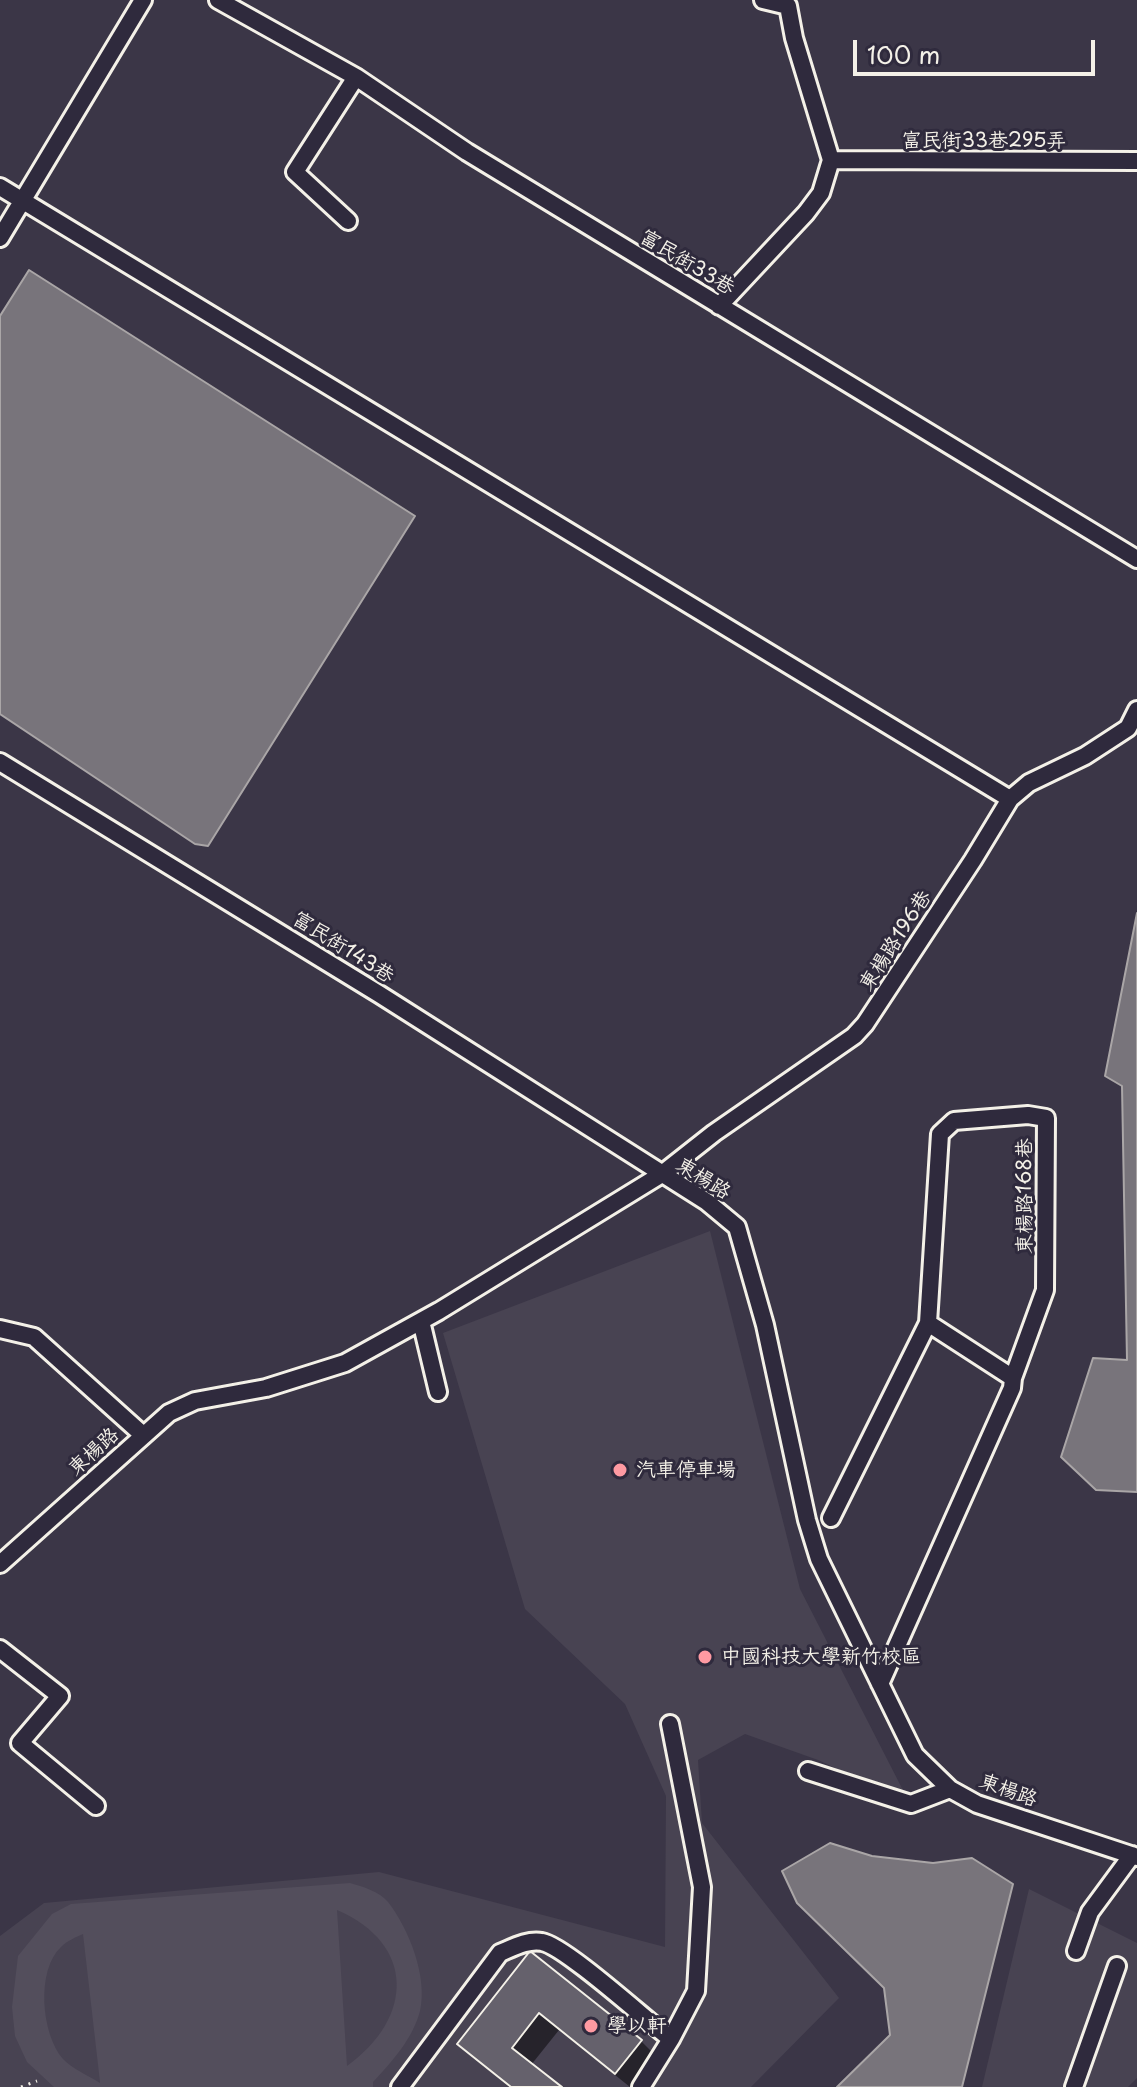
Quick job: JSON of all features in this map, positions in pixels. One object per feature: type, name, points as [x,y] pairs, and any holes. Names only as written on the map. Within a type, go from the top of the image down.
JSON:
[{"type":"street","points":[[0,238],[143,0]]},
{"type":"street","name":"富民街33巷","points":[[218,0],[356,77],[467,152],[1137,559]]},
{"type":"street","points":[[719,306],[806,213],[821,193],[831,160],[794,38],[788,6],[763,0]]},
{"type":"street","points":[[348,221],[295,172],[356,77]]},
{"type":"street","name":"富民街33巷295弄","points":[[831,160],[1137,161]]},
{"type":"street","points":[[0,187],[1010,799]]},
{"type":"street","name":"東楊路196巷","points":[[662,1174],[714,1133],[854,1036],[957,885],[1010,799],[1029,783],[1085,756],[1128,728],[1137,710]]},
{"type":"street","name":"富民街143巷","points":[[0,762],[379,994],[662,1174]]},
{"type":"street","name":"東楊路168巷","points":[[831,1518],[928,1323],[940,1134],[954,1121],[1028,1115],[1046,1118],[1045,1290],[1012,1388],[880,1684]]},
{"type":"street","name":"東楊路","points":[[0,1564],[169,1413],[195,1401],[266,1388],[345,1363],[421,1321],[662,1174],[707,1202],[737,1227],[765,1325],[819,1559],[915,1755],[950,1789],[977,1804],[1134,1856]]},
{"type":"street","points":[[421,1321],[438,1392]]},
{"type":"street","points":[[928,1323],[1013,1378]]},
{"type":"street","points":[[0,1329],[34,1337],[143,1435]]},
{"type":"street","points":[[0,1649],[60,1696],[20,1743],[96,1806]]},
{"type":"street","points":[[641,2087],[696,1991],[702,1887],[670,1724]]},
{"type":"street","points":[[808,1771],[911,1804],[950,1789]]},
{"type":"street","points":[[1076,1951],[1090,1912],[1134,1856]]},
{"type":"street","points":[[400,2087],[500,1953],[523,1944],[542,1942],[567,1956],[671,2039]]},
{"type":"street","points":[[1074,2087],[1117,1966]]},
{"type":"path","points":[[21,2087],[37,2081]]},
{"type":"shaded area","points":[[29,270],[415,516],[208,846],[195,844],[0,714],[0,316]]},
{"type":"shaded area","points":[[1137,913],[1137,1492],[1096,1490],[1061,1457],[1093,1358],[1127,1360],[1122,1086],[1105,1076]]},
{"type":"shaded area","name":"中國科技大學新竹校區","points":[[710,1231],[800,1589],[909,1802],[818,1760],[745,1734],[698,1760],[702,1823],[839,1998],[751,2087],[0,2087],[0,1936],[44,1903],[379,1872],[665,1947],[666,1796],[625,1704],[525,1609],[443,1333]]},
{"type":"shaded area","points":[[830,1843],[872,1856],[933,1863],[972,1858],[1013,1884],[962,2087],[837,2087],[890,2035],[884,1988],[797,1903],[782,1871]]},
{"type":"shaded area","points":[[350,1883],[384,1898],[403,1926],[419,1969],[422,1998],[417,2021],[407,2040],[373,2082],[373,2087],[54,2087],[27,2062],[15,2036],[12,2007],[18,1956],[52,1914],[71,1904]],"holes":[[[337,1910],[363,1924],[381,1942],[393,1962],[397,1983],[394,2005],[385,2026],[369,2047],[347,2066]],[[83,1934],[100,2082],[100,2083],[63,2059],[50,2034],[44,2002],[53,1957],[63,1945]]]},
{"type":"shaded area","points":[[1029,1889],[1137,1943],[1137,2078],[1128,2087],[982,2087]]},
{"type":"building","name":"學以軒","points":[[530,1951],[642,2040],[615,2074],[539,2013],[512,2048],[562,2087],[511,2087],[457,2044]]},
{"type":"place","name":"汽車停車場","points":[[620,1470]]},
{"type":"place","name":"中國科技大學新竹校區","points":[[705,1657]]},
{"type":"place","name":"學以軒","points":[[591,2026]]}]
